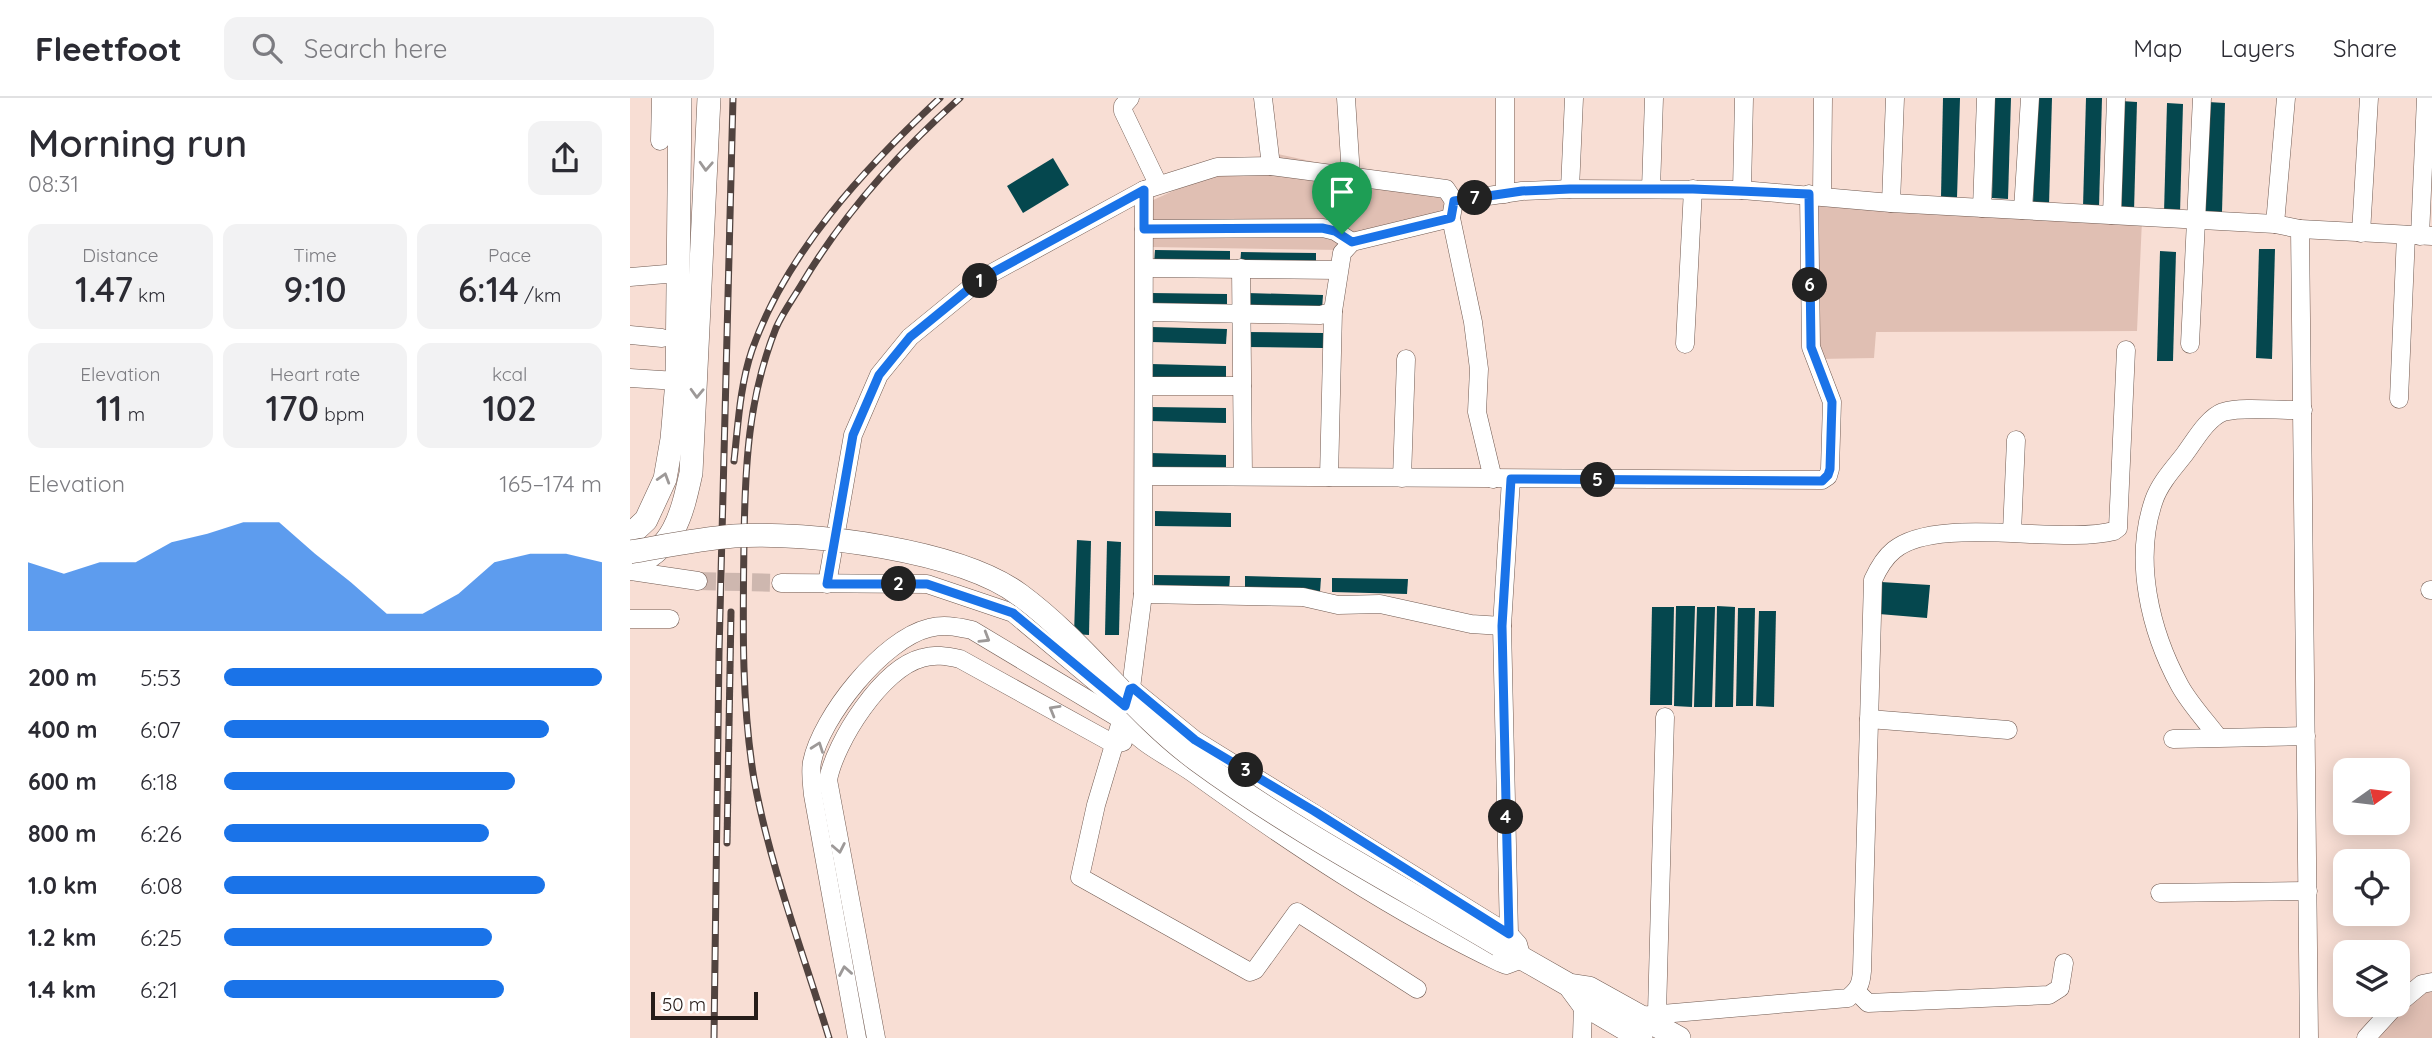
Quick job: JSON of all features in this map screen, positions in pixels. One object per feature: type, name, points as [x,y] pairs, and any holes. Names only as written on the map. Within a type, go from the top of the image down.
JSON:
[{"type":"main road","points":[[630,535],[646,520],[666,479],[677,381],[680,98]]},
{"type":"main road","points":[[630,569],[652,556],[668,541],[683,509],[691,473],[709,98]]},
{"type":"main road","points":[[630,552],[708,539],[796,536],[919,556],[996,579],[1020,594],[1081,647],[1169,736],[1196,759],[1312,834],[1504,939],[1522,959],[1581,993],[1679,1038]]},
{"type":"street","points":[[660,141],[662,98]]},
{"type":"street","points":[[1130,98],[1123,106],[1123,111],[1151,187],[1144,229],[1143,594],[1131,688],[1079,873],[1082,880],[1253,972],[1294,914],[1299,913],[1417,989]]},
{"type":"street","points":[[1263,98],[1271,166]]},
{"type":"street","points":[[1346,98],[1351,176]]},
{"type":"street","points":[[1505,98],[1505,194]]},
{"type":"street","points":[[1570,189],[1574,98]]},
{"type":"street","points":[[1651,189],[1654,98]]},
{"type":"street","points":[[1742,190],[1744,98]]},
{"type":"street","points":[[1144,476],[1822,481],[1828,475],[1832,402],[1811,347],[1816,195],[1823,98]]},
{"type":"street","points":[[1891,203],[1895,98]]},
{"type":"street","points":[[1982,208],[1986,98]]},
{"type":"street","points":[[2023,210],[2030,98]]},
{"type":"street","points":[[2112,215],[2116,98]]},
{"type":"street","points":[[2190,344],[2202,98]]},
{"type":"street","points":[[2275,224],[2286,98]]},
{"type":"street","points":[[2361,233],[2369,98]]},
{"type":"street","points":[[2399,399],[2419,236],[2426,98]]},
{"type":"street","points":[[827,584],[853,435],[879,375],[910,337],[981,279],[1151,187],[1217,167],[1271,166],[1446,189],[1474,323],[1479,369],[1477,412],[1502,479],[1504,939]]},
{"type":"street","points":[[1329,477],[1333,311],[1342,253],[1352,242],[1505,194],[1570,189],[1742,190],[1891,203],[2275,224],[2300,229],[2419,236]]},
{"type":"street","points":[[1685,344],[1693,189]]},
{"type":"street","points":[[1144,229],[1322,228],[1335,231],[1352,242]]},
{"type":"street","points":[[2300,229],[2309,1038]]},
{"type":"street","points":[[1145,268],[1338,270]]},
{"type":"street","points":[[1241,268],[1243,476]]},
{"type":"street","points":[[630,277],[678,272]]},
{"type":"street","points":[[1145,312],[1321,315],[1333,311]]},
{"type":"street","points":[[630,335],[662,338]]},
{"type":"street","points":[[1665,717],[1646,1022],[1848,998],[1861,984],[1862,971],[1873,580],[1881,564],[1896,548],[1929,536],[2012,532],[2107,533],[2118,528],[2126,350]]},
{"type":"street","points":[[1402,478],[1406,359]]},
{"type":"street","points":[[630,378],[677,381]]},
{"type":"street","points":[[1144,386],[1242,386]]},
{"type":"street","points":[[2218,737],[2181,688],[2157,632],[2148,597],[2145,564],[2148,526],[2154,499],[2162,484],[2214,416],[2228,411],[2303,410]]},
{"type":"street","points":[[2012,532],[2016,440]]},
{"type":"street","points":[[630,569],[698,581]]},
{"type":"street","points":[[781,583],[927,584],[1013,613],[1172,758],[1244,810],[1383,898],[1501,963],[1506,965],[1522,959]]},
{"type":"street","points":[[1143,594],[1303,597],[1338,605],[1380,604],[1471,624],[1502,626]]},
{"type":"street","points":[[630,619],[670,619]]},
{"type":"street","points":[[858,1038],[811,782],[812,763],[828,722],[857,682],[909,635],[950,625],[972,630],[1123,713],[1136,739],[1172,758]]},
{"type":"street","points":[[876,1038],[828,780],[831,762],[867,702],[900,668],[920,658],[942,655],[960,659],[1114,744],[1136,739]]},
{"type":"street","points":[[1131,688],[1195,740],[1314,811],[1504,939]]},
{"type":"street","points":[[1869,719],[2008,730]]},
{"type":"street","points":[[2173,739],[2306,736]]},
{"type":"street","points":[[2160,894],[2308,891]]},
{"type":"street","points":[[1856,992],[1868,1003],[2049,995],[2060,988],[2064,963]]},
{"type":"street","points":[[2410,994],[2422,984],[2432,982]]},
{"type":"street","points":[[1581,993],[1582,1038]]},
{"type":"street","points":[[2366,1038],[2385,1017]]},
{"type":"shaded area","points":[[1273,153],[1483,198],[1453,217],[1341,250],[1150,247],[1151,201],[1217,171]]},
{"type":"shaded area","points":[[1812,194],[2142,220],[2137,331],[1876,332],[1874,358],[1819,359]]},
{"type":"shaded area","points":[[2432,985],[2432,1038],[2373,1038],[2392,1017],[2410,1017],[2410,996],[2419,986]]},
{"type":"building","points":[[1943,98],[1960,98],[1957,198],[1941,197]]},
{"type":"building","points":[[1994,98],[2011,98],[2008,199],[1992,198]]},
{"type":"building","points":[[2036,98],[2052,98],[2049,205],[2033,205]]},
{"type":"building","points":[[2086,98],[2102,98],[2099,207],[2083,207]]},
{"type":"building","points":[[2121,101],[2137,102],[2134,211],[2118,211]]},
{"type":"building","points":[[2208,102],[2225,103],[2222,212],[2205,212]]},
{"type":"building","points":[[2167,103],[2183,104],[2180,213],[2164,213]]},
{"type":"building","points":[[1053,158],[1069,185],[1023,213],[1007,186]]},
{"type":"building","points":[[2259,249],[2275,249],[2272,359],[2256,358]]},
{"type":"building","points":[[1155,250],[1230,251],[1230,266],[1154,264]]},
{"type":"building","points":[[2160,251],[2176,252],[2173,361],[2157,361]]},
{"type":"building","points":[[1241,252],[1316,253],[1316,268],[1240,266]]},
{"type":"building","points":[[1151,293],[1227,294],[1227,308],[1151,307]]},
{"type":"building","points":[[1247,293],[1323,295],[1322,309],[1247,308]]},
{"type":"building","points":[[1151,327],[1227,329],[1226,344],[1151,342]]},
{"type":"building","points":[[1247,332],[1323,333],[1323,348],[1247,347]]},
{"type":"building","points":[[1151,364],[1226,366],[1226,380],[1150,379]]},
{"type":"building","points":[[1150,407],[1226,408],[1226,423],[1150,421]]},
{"type":"building","points":[[1150,453],[1226,455],[1226,469],[1150,468]]},
{"type":"building","points":[[1155,511],[1231,513],[1231,527],[1155,526]]},
{"type":"building","points":[[1077,540],[1091,541],[1089,635],[1074,634]]},
{"type":"building","points":[[1107,541],[1121,542],[1119,635],[1105,635]]},
{"type":"building","points":[[1154,575],[1230,576],[1229,591],[1154,589]]},
{"type":"building","points":[[1245,576],[1321,578],[1320,592],[1245,591]]},
{"type":"building","points":[[1332,578],[1408,579],[1407,594],[1332,592]]},
{"type":"building","points":[[1881,582],[1930,585],[1927,618],[1879,614]]},
{"type":"building","points":[[1676,606],[1695,606],[1692,707],[1674,706]]},
{"type":"building","points":[[1717,606],[1735,607],[1733,707],[1715,707]]},
{"type":"building","points":[[1652,607],[1674,607],[1672,705],[1650,705]]},
{"type":"building","points":[[1697,607],[1715,607],[1712,707],[1694,707]]},
{"type":"building","points":[[1738,608],[1755,608],[1753,706],[1736,706]]},
{"type":"building","points":[[1759,611],[1776,611],[1774,707],[1756,706]]},
{"type":"tunnel","points":[[698,581],[781,583]]},
{"type":"railway","points":[[714,1038],[719,653],[733,98]]},
{"type":"railway","points":[[734,461],[748,363],[767,314],[786,279],[807,245],[857,182],[940,98]]},
{"type":"railway","points":[[829,1038],[769,844],[750,749],[743,630],[745,513],[750,433],[759,380],[776,328],[787,307],[834,235],[873,186],[960,98]]},
{"type":"railway","points":[[727,843],[731,612]]},
{"type":"route","points":[[1693,189],[1809,194],[1811,347],[1832,402],[1830,469],[1822,481],[1511,479],[1502,626],[1509,934],[1314,811],[1195,740],[1133,688],[1130,689],[1125,706],[1013,613],[927,584],[827,584],[853,435],[879,375],[910,337],[981,279],[1144,190],[1144,229],[1322,228],[1342,234],[1352,242],[1451,218],[1454,201],[1522,191],[1693,189]]}]
